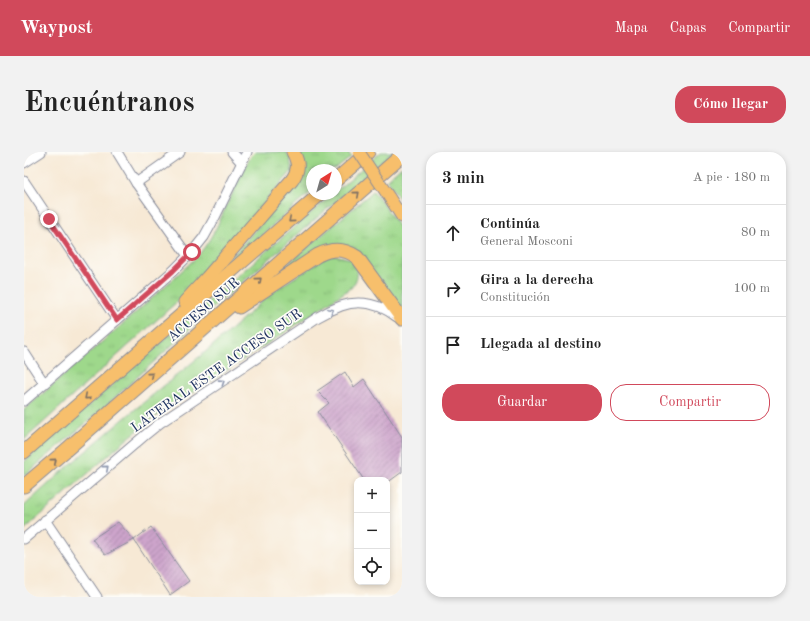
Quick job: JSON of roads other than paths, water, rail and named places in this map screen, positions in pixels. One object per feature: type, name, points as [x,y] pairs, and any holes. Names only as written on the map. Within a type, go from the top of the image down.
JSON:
[{"type":"highway","points":[[105,382],[185,302],[288,186],[297,171],[297,162],[293,152]]},
{"type":"highway","points":[[342,175],[368,152]]},
{"type":"highway","name":"ACCESO SUR","points":[[24,486],[402,155]]},
{"type":"highway","name":"ACCESO SUR","points":[[24,452],[313,200]]},
{"type":"highway","points":[[196,336],[318,255],[326,251],[338,250],[349,252],[357,257],[402,320]]},
{"type":"main road","points":[[359,152],[402,217]]},
{"type":"street","points":[[24,163],[41,152]]},
{"type":"street","points":[[117,152],[136,183],[188,256]]},
{"type":"street","points":[[136,183],[180,152]]},
{"type":"street","points":[[232,152],[242,163]]},
{"type":"street","points":[[24,401],[173,271],[199,244],[247,152]]},
{"type":"street","points":[[24,181],[117,320]]},
{"type":"street","name":"LATERAL ESTE ACCESO SUR","points":[[24,539],[160,423],[318,317],[341,306],[360,303],[375,305],[402,320]]},
{"type":"street","points":[[24,352],[44,383]]},
{"type":"street","points":[[45,520],[97,597]]}]
